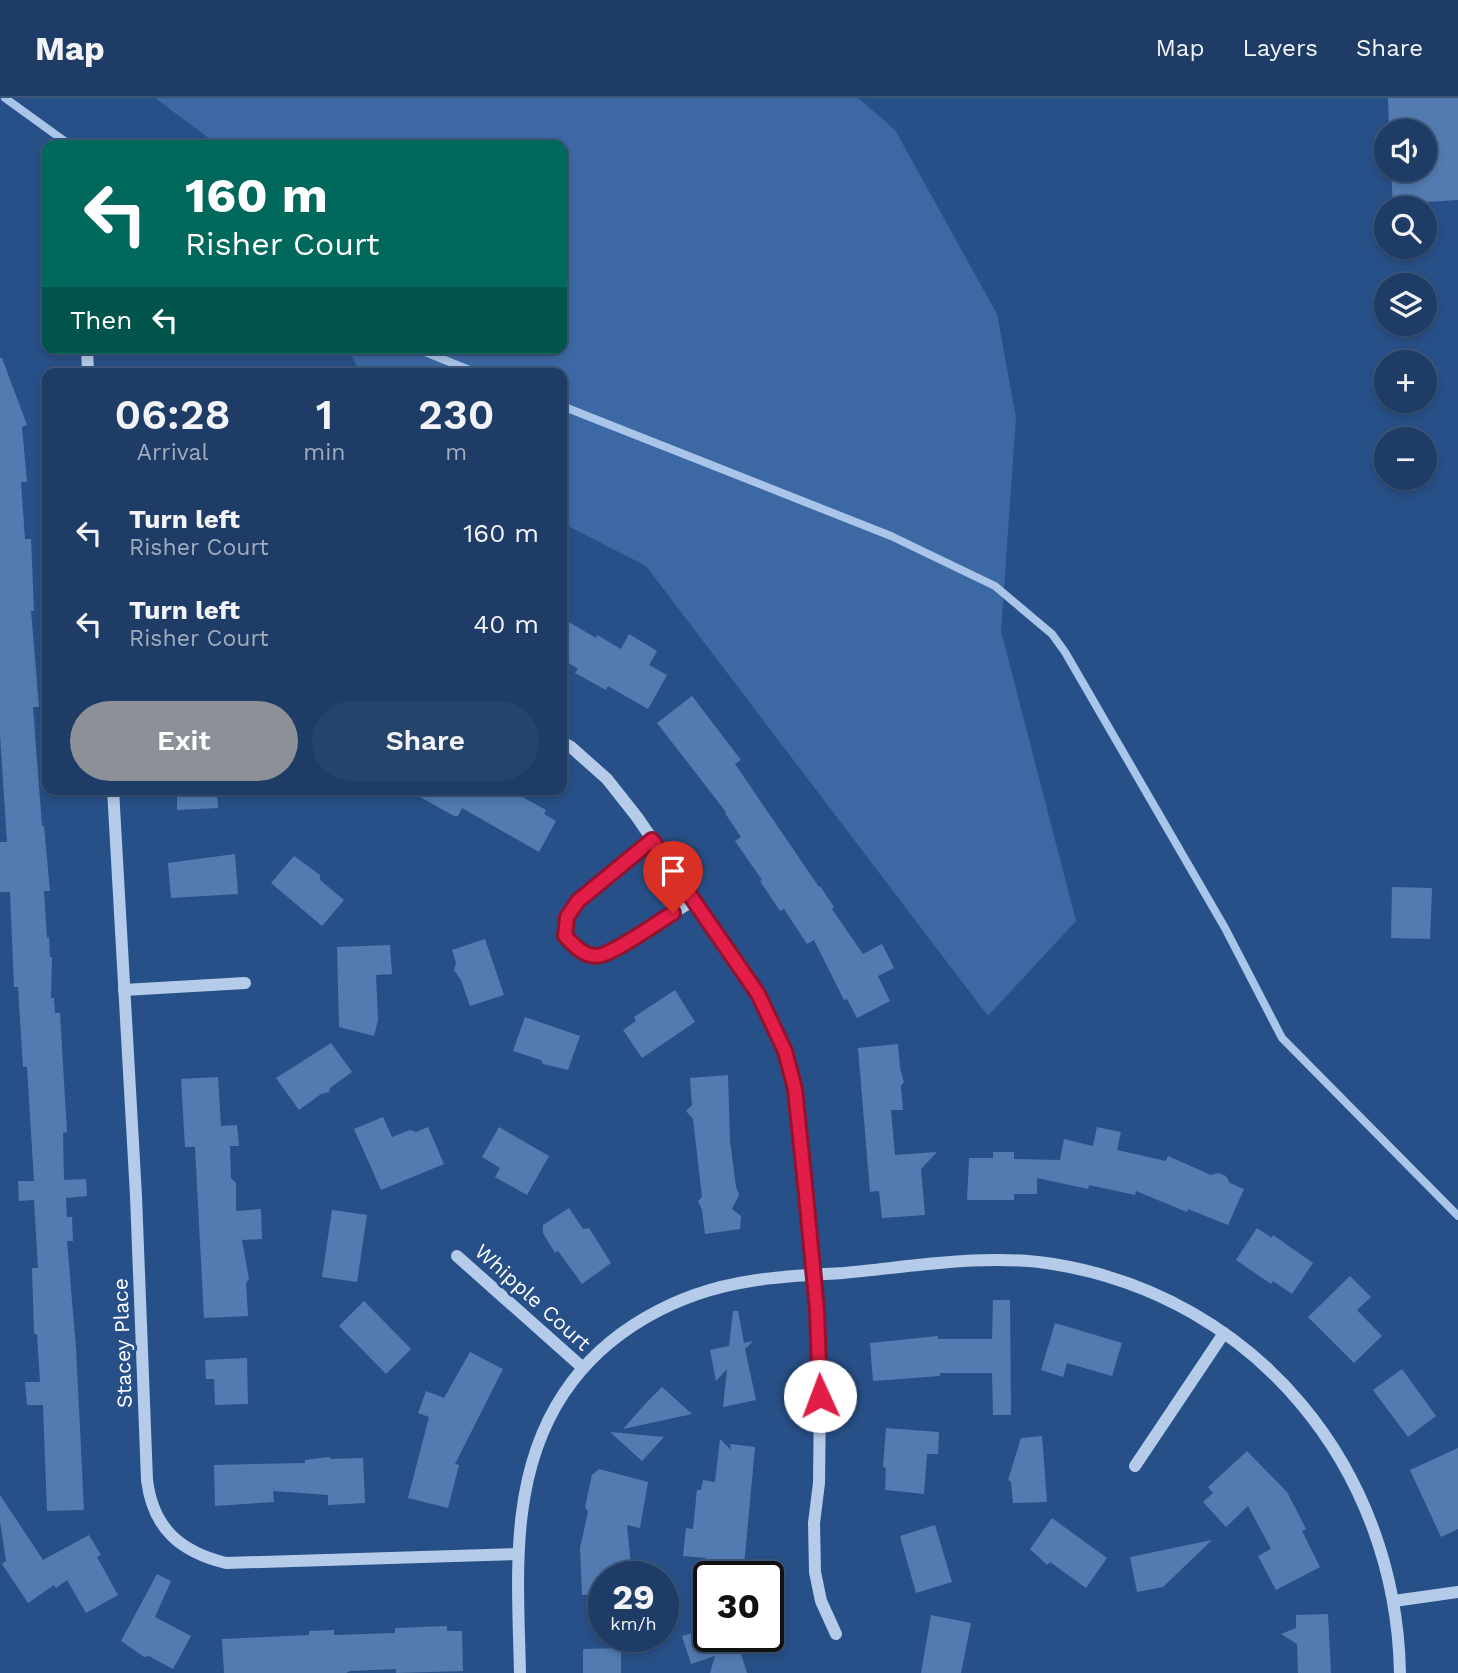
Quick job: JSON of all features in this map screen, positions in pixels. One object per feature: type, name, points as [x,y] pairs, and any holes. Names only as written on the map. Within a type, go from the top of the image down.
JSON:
[{"type":"street","points":[[567,746],[607,779],[652,840],[758,994],[785,1051],[795,1089],[814,1275],[820,1396],[819,1483],[814,1523],[815,1572],[821,1601],[836,1634]]},
{"type":"street","name":"Stacey Place","points":[[113,795],[136,1196],[146,1480],[148,1494],[163,1525],[187,1550],[204,1558],[226,1563],[517,1554]]},
{"type":"street","points":[[652,840],[578,901],[567,917],[565,936],[578,950],[597,956],[609,953],[694,900]]},
{"type":"street","points":[[124,990],[245,983]]},
{"type":"street","name":"Whipple Court","points":[[457,1256],[583,1368]]},
{"type":"street","points":[[520,1673],[517,1554],[522,1504],[530,1471],[544,1429],[563,1394],[583,1368],[608,1343],[664,1307],[707,1291],[751,1281],[994,1260],[1049,1263],[1094,1272],[1138,1286],[1224,1333],[1260,1361],[1293,1394],[1330,1441],[1355,1483],[1371,1518],[1387,1564],[1394,1601],[1400,1673]]},
{"type":"street","points":[[1135,1466],[1224,1333]]},
{"type":"street","points":[[1394,1601],[1458,1592]]},
{"type":"shaded area","points":[[155,98],[858,98],[895,130],[997,314],[1016,417],[1001,631],[1076,921],[988,1016],[646,566],[567,526],[567,368],[358,368],[351,354],[567,354],[567,140],[211,140]]},
{"type":"building","points":[[1388,98],[1458,98],[1458,200],[1437,201],[1437,196],[1393,196],[1392,182],[1437,182],[1437,119],[1389,119]]},
{"type":"building","points":[[0,358],[27,425],[22,427],[27,482],[21,482],[25,539],[31,539],[34,611],[31,611],[39,707],[33,707],[50,891],[44,891],[47,938],[49,937],[52,957],[51,998],[54,998],[55,1013],[60,1013],[67,1132],[63,1133],[64,1180],[86,1179],[87,1196],[66,1198],[67,1217],[72,1217],[73,1241],[67,1241],[76,1348],[84,1510],[47,1511],[43,1405],[27,1405],[25,1382],[40,1382],[37,1334],[34,1334],[32,1268],[38,1268],[34,1200],[19,1201],[18,1181],[34,1181],[27,1067],[23,1067],[18,987],[14,987],[10,892],[0,892],[0,842],[7,842],[0,735]]},
{"type":"building","points":[[567,621],[621,649],[629,634],[657,651],[649,665],[667,675],[648,709],[608,686],[606,690],[575,673],[578,669],[567,662]]},
{"type":"building","points":[[692,696],[741,760],[735,764],[820,886],[834,907],[832,909],[863,954],[882,944],[894,968],[878,976],[890,1001],[857,1018],[847,999],[844,1000],[814,940],[807,944],[784,909],[780,911],[735,841],[741,837],[726,812],[657,723]]},
{"type":"building","points":[[177,795],[217,795],[218,808],[177,810]]},
{"type":"building","points":[[417,795],[519,795],[546,810],[544,814],[556,821],[539,852],[462,808],[458,816]]},
{"type":"building","points":[[235,854],[238,894],[171,898],[168,863]]},
{"type":"building","points":[[294,856],[320,875],[320,880],[344,900],[322,926],[271,883]]},
{"type":"building","points":[[1392,887],[1432,888],[1430,939],[1391,938]]},
{"type":"building","points":[[485,939],[504,995],[470,1006],[461,980],[454,970],[456,963],[452,950]]},
{"type":"building","points":[[390,945],[392,974],[376,975],[378,1020],[374,1036],[339,1027],[337,947]]},
{"type":"building","points":[[675,990],[695,1022],[642,1058],[623,1030],[636,1021],[634,1017]]},
{"type":"building","points":[[525,1017],[580,1036],[568,1070],[543,1064],[541,1060],[513,1051]]},
{"type":"building","points":[[331,1043],[352,1072],[330,1088],[329,1092],[321,1094],[299,1110],[276,1078]]},
{"type":"building","points":[[898,1044],[904,1082],[901,1086],[903,1110],[891,1110],[895,1155],[937,1152],[921,1169],[925,1215],[882,1218],[879,1191],[870,1192],[858,1048]]},
{"type":"building","points":[[728,1075],[730,1141],[739,1195],[732,1209],[741,1216],[740,1229],[705,1234],[698,1201],[702,1197],[693,1119],[686,1111],[692,1105],[690,1078]]},
{"type":"building","points":[[218,1077],[221,1126],[237,1125],[239,1146],[230,1146],[231,1178],[236,1183],[236,1211],[261,1209],[262,1239],[242,1240],[249,1279],[246,1283],[248,1316],[204,1318],[195,1147],[185,1147],[181,1079]]},
{"type":"building","points":[[383,1117],[392,1137],[428,1127],[444,1164],[381,1190],[354,1129]]},
{"type":"building","points":[[499,1127],[549,1156],[527,1195],[495,1177],[500,1168],[482,1157]]},
{"type":"building","points":[[1097,1127],[1121,1132],[1117,1150],[1166,1161],[1168,1156],[1211,1175],[1218,1173],[1226,1176],[1230,1183],[1244,1189],[1228,1225],[1136,1191],[1135,1195],[1089,1185],[1088,1189],[1037,1178],[1037,1194],[1014,1194],[1014,1200],[967,1200],[969,1158],[993,1158],[993,1152],[1014,1152],[1014,1159],[1060,1160],[1064,1139],[1093,1146]]},
{"type":"building","points":[[569,1208],[583,1229],[589,1228],[611,1263],[582,1284],[558,1251],[555,1253],[543,1233],[543,1225]]},
{"type":"building","points":[[332,1210],[367,1215],[357,1282],[322,1277]]},
{"type":"building","points":[[1257,1228],[1272,1238],[1273,1235],[1313,1263],[1292,1294],[1273,1281],[1271,1284],[1236,1260]]},
{"type":"building","points":[[1350,1276],[1371,1297],[1357,1310],[1382,1336],[1354,1363],[1308,1317]]},
{"type":"building","points":[[993,1300],[1010,1300],[1011,1415],[993,1415],[992,1373],[940,1373],[940,1376],[873,1381],[870,1343],[938,1336],[938,1339],[992,1339]]},
{"type":"building","points":[[364,1301],[411,1349],[386,1374],[339,1326]]},
{"type":"building","points":[[733,1311],[738,1311],[744,1343],[753,1341],[745,1349],[756,1400],[723,1407],[727,1369],[716,1381],[710,1350],[729,1346]]},
{"type":"building","points":[[1055,1323],[1122,1343],[1112,1376],[1067,1363],[1063,1377],[1041,1370]]},
{"type":"building","points":[[470,1352],[503,1369],[455,1464],[459,1465],[448,1508],[408,1498],[429,1417],[418,1413],[426,1391],[444,1398]]},
{"type":"building","points":[[247,1358],[248,1404],[215,1405],[214,1379],[206,1379],[205,1360]]},
{"type":"building","points":[[1402,1369],[1436,1416],[1408,1437],[1373,1390]]},
{"type":"building","points":[[662,1387],[692,1414],[623,1429],[647,1402]]},
{"type":"building","points":[[886,1428],[939,1432],[938,1454],[927,1454],[924,1494],[885,1490],[886,1468],[883,1467]]},
{"type":"building","points":[[610,1432],[664,1437],[642,1461]]},
{"type":"building","points":[[1042,1436],[1047,1502],[1013,1503],[1011,1482],[1008,1480],[1021,1438]]},
{"type":"building","points":[[720,1439],[731,1450],[730,1444],[755,1447],[744,1561],[706,1561],[706,1558],[683,1556],[686,1528],[693,1529],[697,1490],[701,1490],[703,1480],[715,1482]]},
{"type":"building","points":[[1458,1448],[1458,1529],[1441,1537],[1410,1470]]},
{"type":"building","points":[[1247,1451],[1287,1492],[1306,1529],[1302,1531],[1320,1567],[1276,1590],[1258,1556],[1271,1549],[1248,1506],[1226,1527],[1203,1502],[1213,1493],[1208,1487]]},
{"type":"building","points":[[329,1457],[363,1458],[365,1503],[328,1505],[328,1495],[273,1491],[274,1502],[215,1506],[214,1465],[305,1463],[305,1460]]},
{"type":"building","points":[[599,1469],[648,1482],[640,1528],[627,1525],[630,1561],[588,1561],[588,1595],[582,1595],[580,1548],[592,1475]]},
{"type":"building","points":[[0,1495],[43,1560],[89,1535],[101,1555],[97,1557],[118,1595],[86,1613],[67,1580],[56,1588],[54,1585],[28,1603],[2,1564],[6,1561],[0,1521]]},
{"type":"building","points":[[1052,1518],[1107,1558],[1086,1588],[1050,1562],[1047,1565],[1030,1549]]},
{"type":"building","points":[[935,1525],[952,1582],[916,1593],[900,1536]]},
{"type":"building","points":[[1212,1540],[1163,1587],[1137,1592],[1130,1557]]},
{"type":"building","points":[[157,1574],[171,1581],[155,1617],[191,1636],[173,1669],[149,1656],[144,1657],[121,1641]]},
{"type":"building","points":[[1328,1614],[1331,1673],[1298,1673],[1297,1644],[1281,1634],[1296,1628],[1296,1615]]},
{"type":"building","points":[[931,1615],[971,1623],[961,1673],[921,1673]]},
{"type":"building","points":[[447,1626],[447,1631],[462,1631],[463,1671],[396,1673],[396,1669],[346,1673],[224,1673],[222,1639],[309,1635],[309,1631],[334,1630],[334,1635],[395,1633],[395,1628]]},
{"type":"building","points":[[693,1633],[693,1652],[741,1652],[747,1673],[710,1673],[715,1656],[691,1664],[682,1636]]},
{"type":"building","points":[[583,1649],[588,1649],[588,1652],[621,1652],[621,1673],[583,1673]]},
{"type":"waterway","points":[[5,98],[63,140]]},
{"type":"waterway","points":[[430,354],[465,368]]},
{"type":"waterway","points":[[567,408],[891,536],[995,586],[1052,634],[1225,928],[1282,1038],[1458,1216]]},
{"type":"route","points":[[673,913],[609,953],[597,956],[578,950],[565,936],[567,917],[578,901],[652,840],[758,994],[774,1022],[795,1089],[817,1310],[820,1396]]}]
